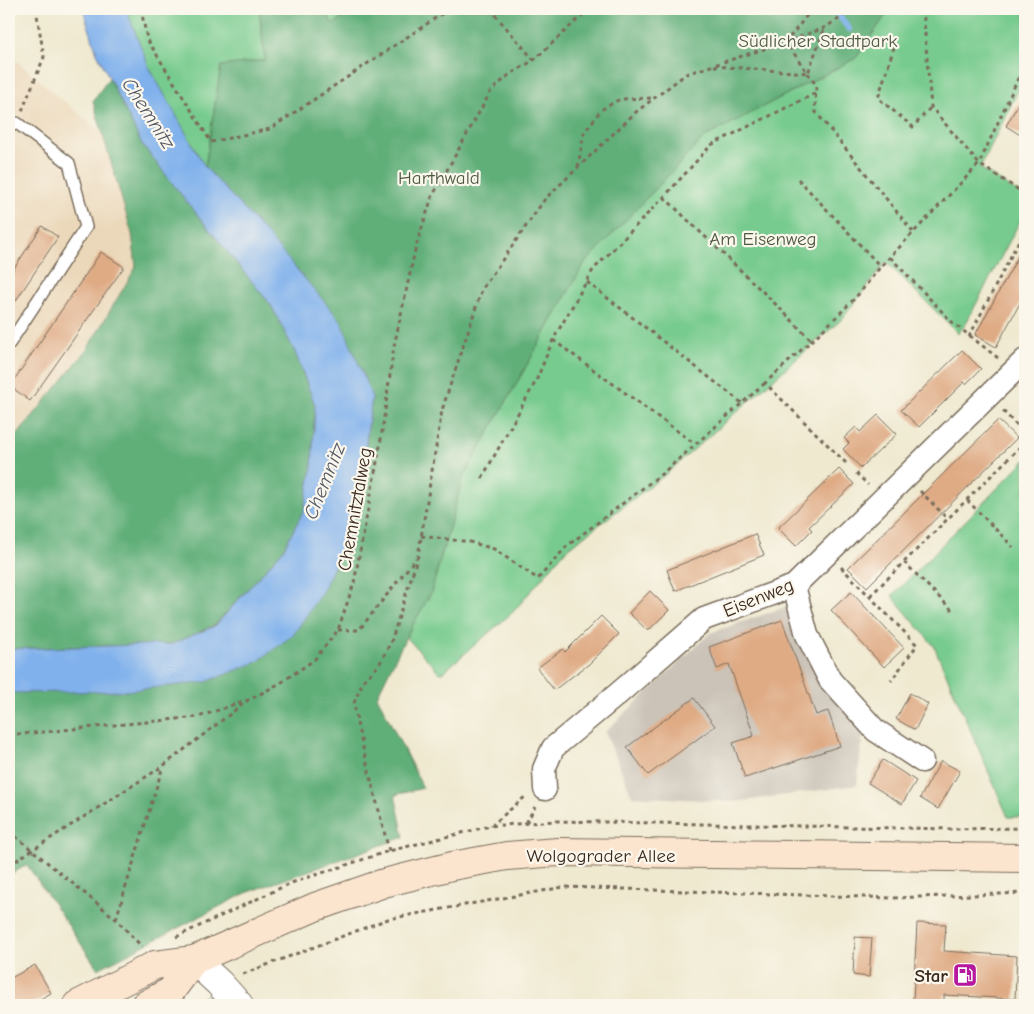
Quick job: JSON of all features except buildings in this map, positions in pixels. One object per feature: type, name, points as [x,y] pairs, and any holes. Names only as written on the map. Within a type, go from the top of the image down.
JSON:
[{"type":"main road","name":"Wolgograder Allee","points":[[194,960],[315,907],[367,889],[452,866],[507,856],[558,852],[1025,858]]},
{"type":"main road","points":[[77,1005],[155,965],[194,960]]},
{"type":"main road","points":[[145,1005],[171,991],[194,960]]},
{"type":"street","name":"Eisenweg","points":[[546,789],[544,769],[553,748],[704,619],[794,586],[1020,365]]},
{"type":"street","points":[[794,586],[807,635],[830,680],[875,730],[922,761]]},
{"type":"street","points":[[194,960],[239,1005]]},
{"type":"lane","points":[[9,344],[86,227],[68,163],[13,125]]},
{"type":"path","points":[[13,125],[44,57],[36,9]]},
{"type":"path","points":[[141,9],[147,39],[211,142],[270,129],[449,9]]},
{"type":"path","points":[[490,9],[534,60]]},
{"type":"path","name":"Chemnitztalweg","points":[[9,734],[198,716],[251,699],[282,682],[314,660],[338,630],[354,583],[380,446],[394,346],[416,246],[432,197],[490,91],[509,75],[534,60],[589,9]]},
{"type":"path","points":[[786,42],[812,9]]},
{"type":"path","points":[[389,851],[358,728],[354,703],[362,681],[379,665],[391,642],[418,556],[442,410],[482,289],[545,199],[636,112],[686,74],[824,28],[833,24],[850,9]]},
{"type":"path","points":[[923,9],[931,107],[979,164],[1025,194]]},
{"type":"path","points":[[808,74],[824,28]]},
{"type":"path","points":[[786,42],[816,85],[815,111],[914,233]]},
{"type":"path","points":[[894,47],[878,98],[913,127],[931,107]]},
{"type":"path","points":[[421,536],[470,542],[494,549],[538,579],[567,546],[664,472],[812,341],[861,291],[880,266],[979,164],[1025,63]]},
{"type":"path","points":[[711,66],[808,74]]},
{"type":"path","points":[[482,478],[536,381],[553,340],[593,270],[664,197],[711,145],[816,92]]},
{"type":"path","points":[[578,167],[584,132],[601,110],[620,99],[655,98]]},
{"type":"path","points":[[798,178],[880,266]]},
{"type":"path","points":[[664,197],[774,301],[812,341]]},
{"type":"path","points":[[969,337],[1025,229]]},
{"type":"path","points":[[890,257],[952,322],[969,337],[1020,365]]},
{"type":"path","points":[[586,282],[742,403]]},
{"type":"path","points":[[553,340],[695,444]]},
{"type":"path","points":[[765,383],[846,463]]},
{"type":"path","points":[[988,397],[1025,434]]},
{"type":"path","points":[[870,596],[1025,442]]},
{"type":"path","points":[[906,477],[948,519]]},
{"type":"path","points":[[967,500],[1013,547]]},
{"type":"path","points":[[828,553],[918,645],[891,681]]},
{"type":"path","points":[[338,630],[359,630],[418,556]]},
{"type":"path","points":[[904,562],[952,610]]},
{"type":"path","points":[[9,865],[163,766],[251,699]]},
{"type":"path","points":[[116,919],[163,766]]},
{"type":"path","points":[[490,826],[526,796],[546,789]]},
{"type":"path","points":[[9,830],[116,919],[147,952],[155,965]]},
{"type":"path","points":[[218,983],[388,919],[564,887],[893,898],[1025,893]]},
{"type":"shaded area","points":[[9,55],[104,135],[132,234],[136,267],[86,351],[9,445]]},
{"type":"shaded area","points":[[800,602],[823,660],[865,715],[857,785],[736,802],[632,796],[605,732],[710,633]]},
{"type":"green space","points":[[113,9],[259,9],[265,60],[221,66],[205,167]]},
{"type":"green space","name":"Harthwald","points":[[259,9],[324,9],[333,24],[356,9],[890,9],[856,58],[705,137],[584,264],[463,478],[431,593],[406,637],[377,696],[423,788],[395,795],[404,837],[246,893],[98,969],[27,865],[9,875],[9,692],[125,691],[343,547],[360,488],[372,397],[257,223],[205,167],[221,66],[265,60]]},
{"type":"green space","points":[[324,9],[356,9],[333,25]]},
{"type":"green space","name":"Am Eisenweg","points":[[890,9],[1025,9],[1025,77],[980,168],[1025,197],[1025,212],[965,325],[958,333],[886,262],[842,319],[666,474],[567,549],[513,612],[441,674],[406,637],[431,593],[463,478],[584,264],[705,137],[856,58]]},
{"type":"green space","points":[[109,78],[142,144],[271,305],[295,352],[315,405],[312,468],[304,510],[283,550],[215,625],[172,644],[9,649],[9,445],[86,351],[136,267],[132,234],[93,101]]},
{"type":"green space","points":[[1025,460],[1025,817],[1008,817],[934,646],[892,596]]},
{"type":"green space","points":[[208,994],[220,1005],[188,1005]]},
{"type":"water","name":"Chemnitz","points":[[83,9],[126,9],[149,67],[205,167],[257,223],[341,321],[372,397],[360,488],[343,547],[323,590],[294,634],[257,662],[206,682],[125,691],[9,693],[9,649],[172,644],[215,626],[283,550],[304,510],[312,468],[315,405],[295,352],[271,305],[142,144],[97,53]]},
{"type":"waterway","points":[[834,9],[849,29]]},
{"type":"place","name":"Star","points":[[965,975]]},
{"type":"park label","name":"Südlicher Stadtpark","points":[[818,40]]}]
